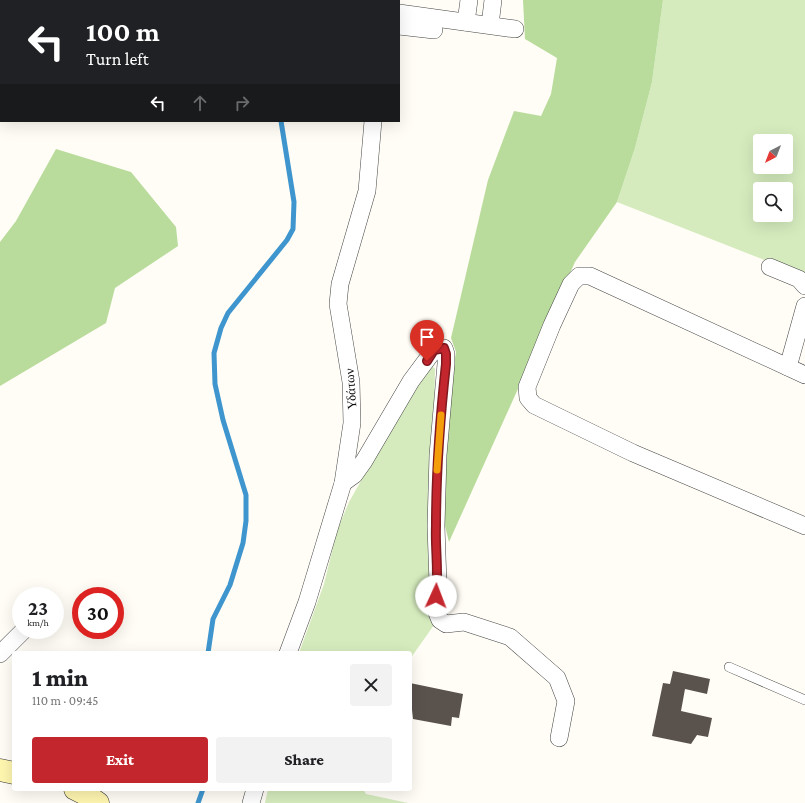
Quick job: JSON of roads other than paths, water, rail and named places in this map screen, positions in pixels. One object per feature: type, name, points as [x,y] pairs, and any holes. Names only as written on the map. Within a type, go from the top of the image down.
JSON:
[{"type":"main road","points":[[0,770],[12,773]]},
{"type":"street","points":[[466,22],[469,0]]},
{"type":"street","points":[[490,25],[493,0]]},
{"type":"street","points":[[400,13],[515,28]]},
{"type":"street","points":[[400,26],[434,30]]},
{"type":"street","name":"Υδάτων","points":[[289,651],[311,590],[342,482],[352,423],[351,382],[338,304],[340,284],[367,191],[373,122]]},
{"type":"street","points":[[770,267],[799,279],[805,286]]},
{"type":"street","points":[[805,374],[590,276],[579,276],[572,284],[552,325],[527,387],[528,398],[534,405],[633,453],[805,526]]},
{"type":"street","points":[[788,367],[805,306]]},
{"type":"street","points":[[342,482],[354,475],[364,461],[411,380],[434,350],[444,348],[446,354],[446,364],[438,455],[436,526],[438,584],[435,608],[440,620],[446,624],[464,622],[510,637],[557,678],[566,701],[559,738]]},
{"type":"street","points":[[0,654],[15,639]]},
{"type":"street","points":[[251,803],[255,791]]},
{"type":"lane","points":[[728,667],[805,700]]},
{"type":"waterway","points":[[208,651],[213,619],[230,585],[243,543],[246,521],[246,495],[223,420],[215,384],[214,353],[221,328],[228,313],[287,240],[293,229],[294,202],[281,122]]},
{"type":"waterway","points":[[198,803],[202,791]]}]
